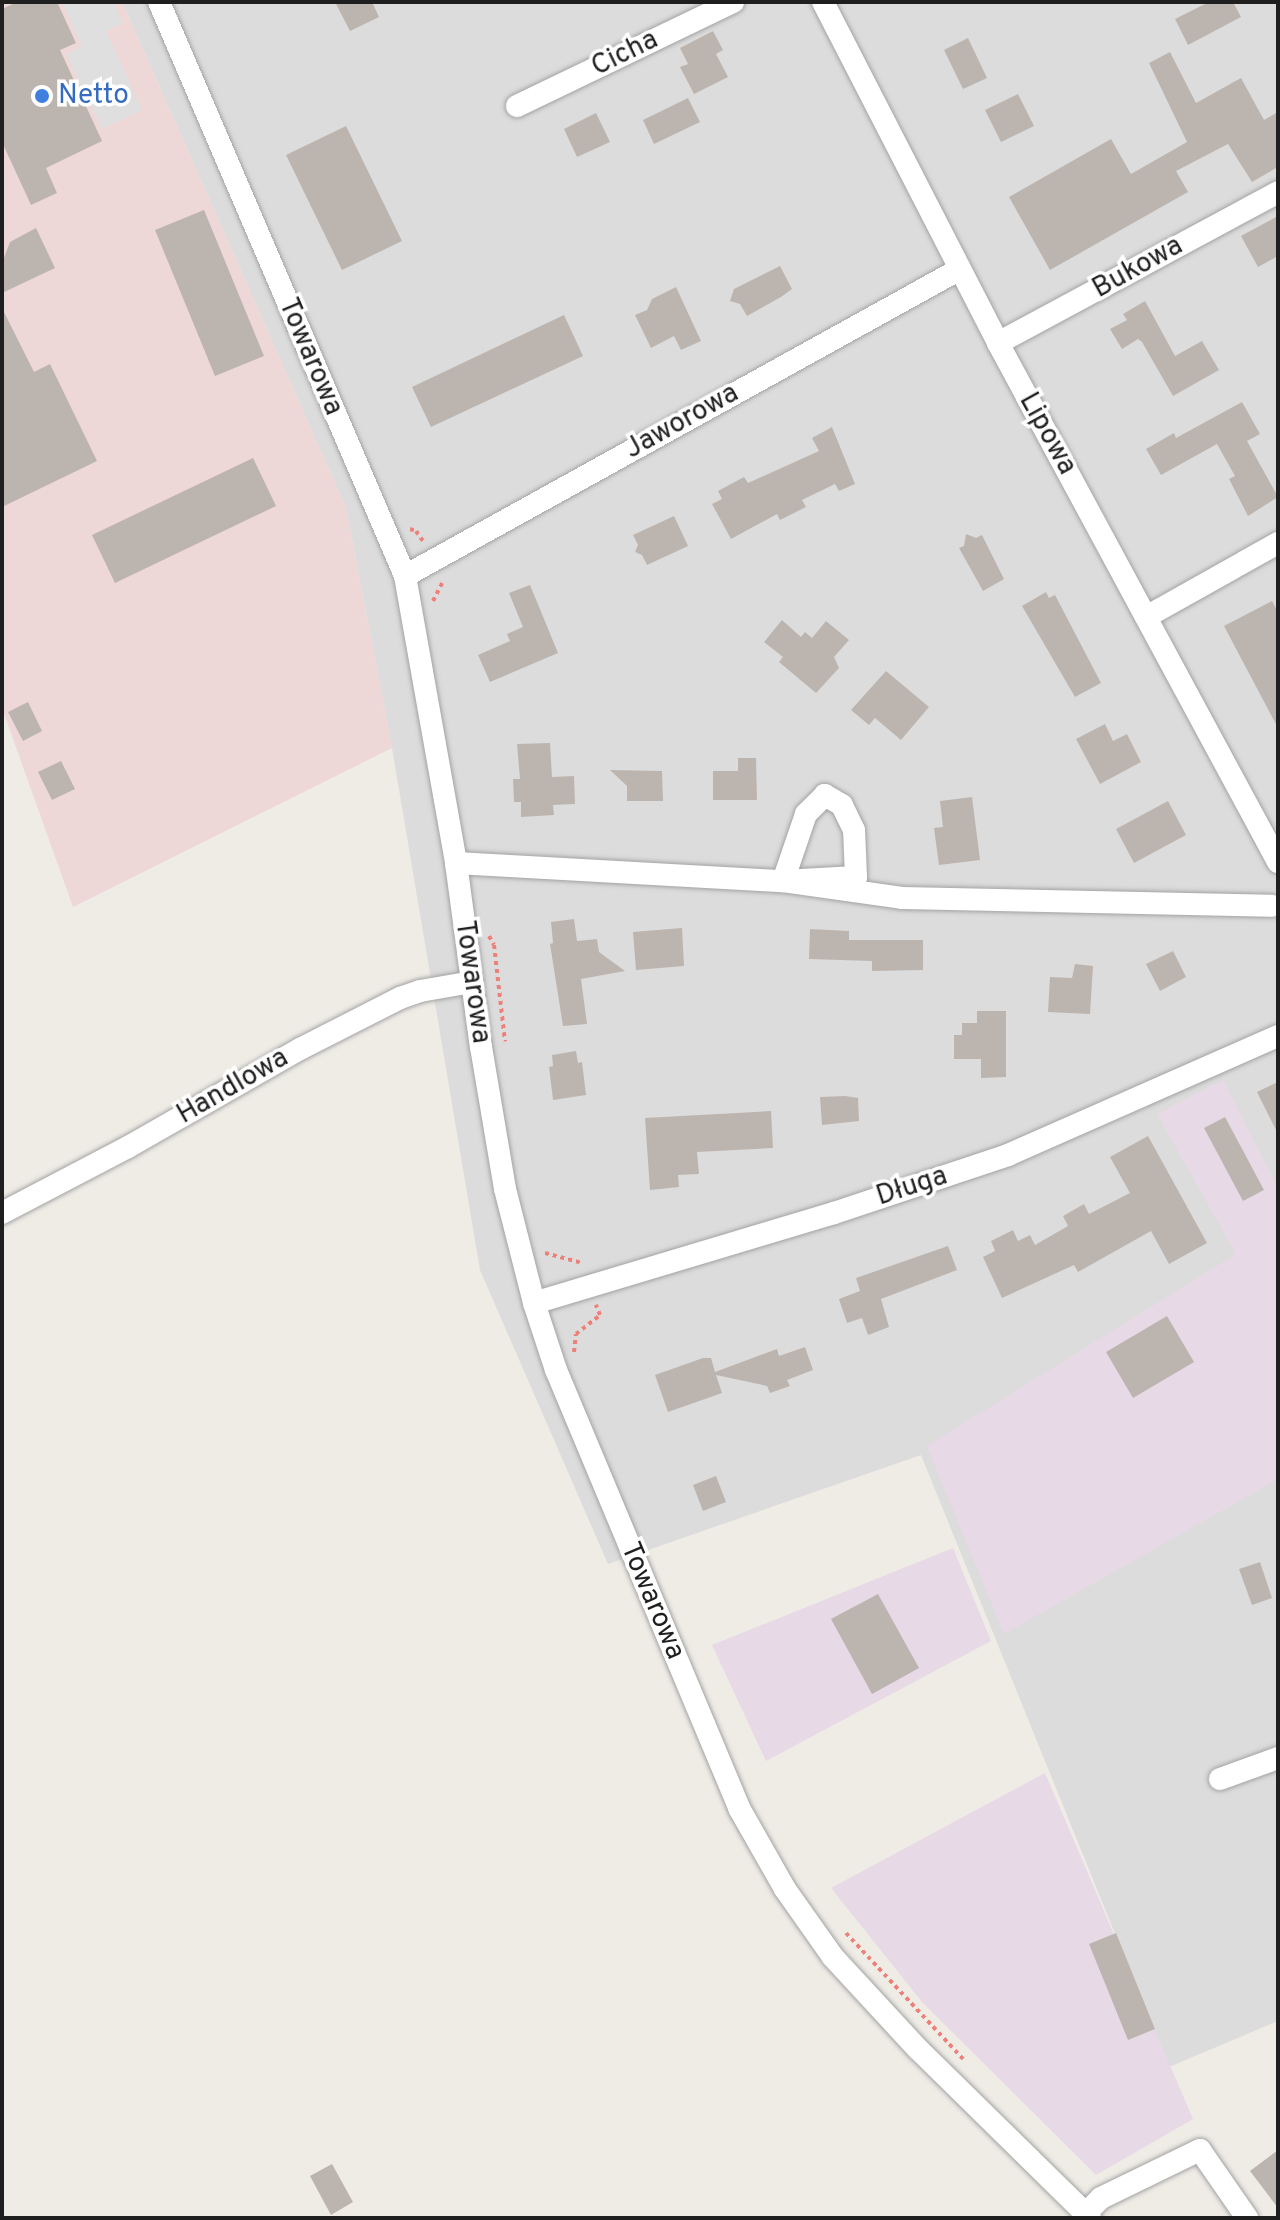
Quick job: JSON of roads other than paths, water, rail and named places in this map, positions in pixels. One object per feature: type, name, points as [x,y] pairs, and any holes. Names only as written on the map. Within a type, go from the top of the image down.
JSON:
[{"type":"street","name":"Towarowa","points":[[159,2],[405,576],[456,863],[505,1189],[534,1303],[556,1370],[739,1808],[785,1889],[833,1957],[907,2038],[1088,2216]]},
{"type":"street","name":"Cicha","points":[[517,106],[733,2]]},
{"type":"street","name":"Lipowa","points":[[823,2],[998,343],[1278,862]]},
{"type":"street","name":"Bukowa","points":[[998,343],[1278,192]]},
{"type":"street","name":"Jaworowa","points":[[405,576],[960,269]]},
{"type":"street","points":[[1146,617],[1278,543]]},
{"type":"street","points":[[456,863],[783,881],[902,898],[1272,906]]},
{"type":"street","name":"Handlowa","points":[[2,1213],[128,1147],[300,1049],[400,998],[420,991],[472,982]]},
{"type":"street","name":"Długa","points":[[534,1303],[834,1213],[1008,1155],[1278,1036]]},
{"type":"street","points":[[1220,1779],[1278,1758]]},
{"type":"street","points":[[1088,2216],[1101,2198],[1200,2150],[1247,2218]]},
{"type":"place","name":"Netto","points":[[42,96]]}]
